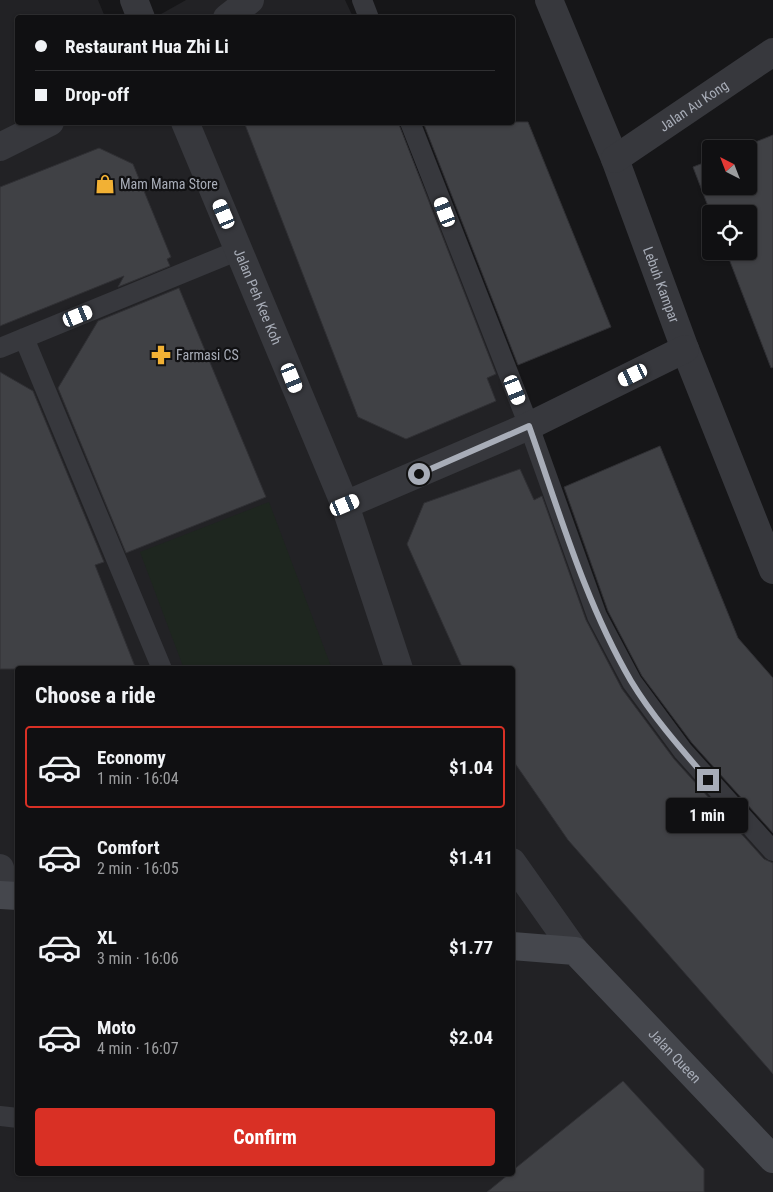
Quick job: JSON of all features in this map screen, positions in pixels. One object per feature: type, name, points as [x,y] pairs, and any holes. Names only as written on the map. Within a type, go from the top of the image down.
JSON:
[{"type":"main road","points":[[515,946],[575,951]]},
{"type":"main road","name":"Jalan Queen","points":[[575,951],[773,1159]]},
{"type":"street","points":[[134,0],[140,15]]},
{"type":"street","points":[[231,15],[250,0]]},
{"type":"street","name":"Lebuh Kampar","points":[[549,0],[615,159],[685,349],[773,570]]},
{"type":"street","name":"Jalan Au Kong","points":[[615,159],[773,52]]},
{"type":"street","points":[[0,147],[44,125]]},
{"type":"street","name":"Jalan Peh Kee Koh","points":[[186,125],[345,505],[398,666]]},
{"type":"street","points":[[345,505],[529,426],[685,349]]},
{"type":"street","points":[[515,866],[575,951]]},
{"type":"street","points":[[0,868],[9,895]]},
{"type":"lane","points":[[362,0],[367,15]]},
{"type":"lane","points":[[411,125],[529,426],[597,616],[632,682],[683,751],[773,851]]},
{"type":"lane","points":[[0,348],[239,250]]},
{"type":"lane","points":[[24,338],[161,666]]},
{"type":"lane","points":[[0,1116],[15,1118]]},
{"type":"shaded area","points":[[0,0],[98,0],[104,15],[15,15],[15,125],[398,125],[644,701],[773,845],[773,1192],[0,1192]]},
{"type":"shaded area","points":[[186,0],[345,0],[352,15],[159,15]]},
{"type":"shaded area","points":[[269,502],[331,666],[183,666],[140,552]]},
{"type":"building","points":[[515,122],[528,122],[611,327],[518,365],[424,125],[515,125]]},
{"type":"building","points":[[245,125],[399,125],[496,374],[487,378],[496,401],[406,439],[358,417]]},
{"type":"building","points":[[773,135],[773,367],[771,368],[729,260],[757,260],[757,205],[708,205],[704,195],[758,195],[758,141]]},
{"type":"building","points":[[99,148],[133,164],[171,257],[167,259],[170,266],[118,287],[124,276],[0,326],[0,187]]},
{"type":"building","points":[[702,164],[702,190],[693,167]]},
{"type":"building","points":[[179,288],[266,497],[126,553],[58,388],[98,321]]},
{"type":"building","points":[[0,372],[33,391],[104,562],[95,565],[135,666],[15,666],[15,669],[0,669]]},
{"type":"building","points":[[660,446],[738,638],[773,678],[773,833],[692,743],[642,676],[608,611],[564,487]]},
{"type":"building","points":[[520,469],[534,500],[542,496],[586,620],[622,689],[674,759],[764,859],[773,863],[773,1074],[568,840],[515,763],[515,666],[462,666],[407,544],[424,503]]},
{"type":"building","points":[[623,1081],[704,1169],[704,1192],[487,1192],[507,1176],[515,1176],[515,1169]]},
{"type":"place","name":"Mam Mama Store","points":[[105,184]]},
{"type":"place","name":"Farmasi CS","points":[[161,355]]},
{"type":"route","points":[[419,474],[529,426],[597,616],[632,682],[683,751],[708,780]]}]
